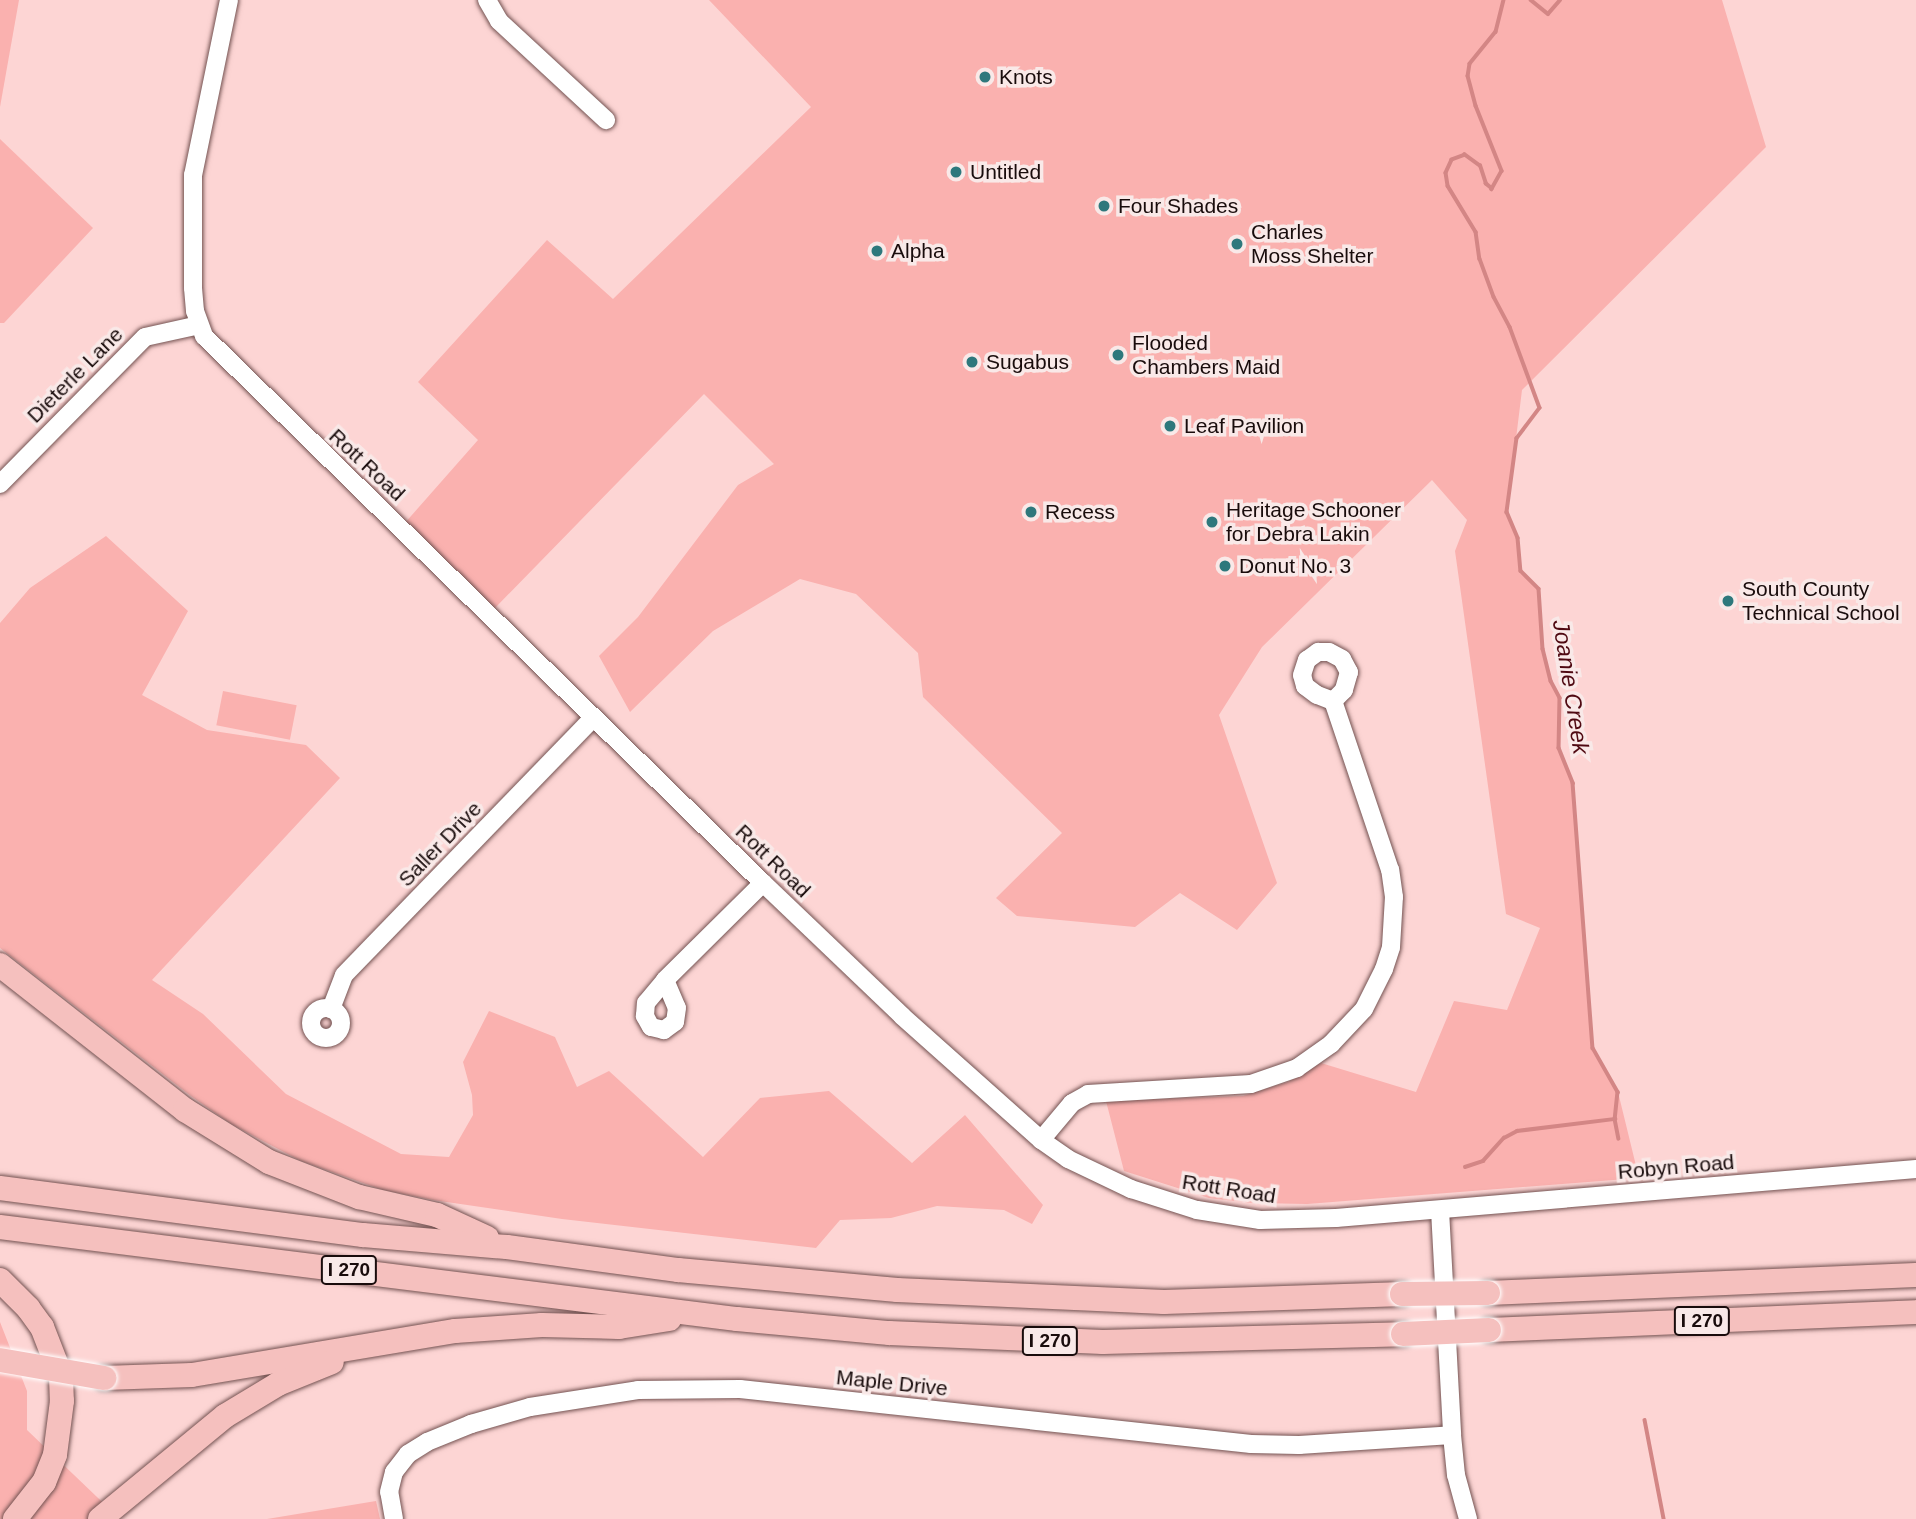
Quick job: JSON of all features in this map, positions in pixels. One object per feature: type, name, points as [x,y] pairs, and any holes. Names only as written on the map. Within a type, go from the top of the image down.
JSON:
[{"type":"highway","points":[[0,965],[186,1110],[269,1161],[359,1197],[437,1215],[507,1247]]},
{"type":"highway","name":"I 270","points":[[0,1188],[363,1235],[507,1247],[691,1271],[972,1295],[1164,1302],[1488,1293],[1916,1275]]},
{"type":"highway","name":"I 270","points":[[0,1227],[697,1314],[889,1333],[1041,1341],[1188,1342],[1916,1312]]},
{"type":"highway","points":[[0,1280],[28,1308],[42,1327],[61,1376],[62,1401],[55,1455],[37,1492],[15,1519]]},
{"type":"highway","points":[[0,1360],[104,1378],[192,1376],[455,1331],[542,1325],[619,1328],[697,1314]]},
{"type":"highway","points":[[100,1519],[198,1435],[251,1399],[369,1347]]},
{"type":"street","name":"Rott Road","points":[[229,0],[193,175],[193,288],[199,325],[215,350],[763,883],[932,1044],[1041,1140],[1080,1165],[1131,1189],[1167,1202],[1228,1216],[1296,1221],[1440,1210]]},
{"type":"street","points":[[486,0],[499,21],[606,120]]},
{"type":"street","name":"Dieterle Lane","points":[[0,484],[145,337],[199,325]]},
{"type":"street","points":[[1041,1140],[1072,1103],[1088,1094],[1104,1091],[1238,1086],[1297,1068],[1331,1044],[1364,1009],[1388,958],[1394,924],[1394,897],[1390,870],[1333,701]]},
{"type":"street","name":"Saller Drive","points":[[331,1009],[344,975],[592,719]]},
{"type":"street","points":[[666,980],[763,883]]},
{"type":"street","name":"Robyn Road","points":[[1440,1210],[1916,1169]]},
{"type":"street","points":[[1440,1210],[1452,1435],[1456,1475],[1468,1519]]},
{"type":"street","name":"Maple Drive","points":[[394,1519],[389,1492],[394,1472],[408,1454],[427,1441],[471,1424],[530,1407],[638,1390],[740,1389],[1251,1444],[1299,1444],[1452,1435]]},
{"type":"shaded area","points":[[0,0],[19,0],[0,107]]},
{"type":"shaded area","points":[[709,0],[1722,0],[1766,147],[1522,390],[1507,512],[1518,538],[1521,571],[1539,589],[1543,649],[1551,681],[1560,698],[1559,748],[1573,783],[1593,1048],[1618,1092],[1639,1178],[1307,1204],[1253,1203],[1209,1198],[1124,1171],[1106,1101],[1243,1096],[1288,1082],[1321,1063],[1416,1092],[1454,1001],[1507,1010],[1540,928],[1506,914],[1455,551],[1467,520],[1432,480],[1262,647],[1219,715],[1277,883],[1237,930],[1180,893],[1135,927],[1017,916],[996,898],[1062,833],[923,697],[918,653],[856,594],[800,579],[713,631],[630,712],[599,656],[638,617],[738,485],[774,464],[704,394],[494,609],[404,524],[478,440],[418,382],[547,240],[613,299],[811,107]]},
{"type":"shaded area","points":[[0,139],[93,228],[4,323],[0,323]]},
{"type":"shaded area","points":[[106,536],[188,611],[142,695],[207,730],[306,745],[340,778],[152,980],[203,1014],[286,1094],[401,1154],[449,1157],[473,1115],[472,1095],[463,1062],[489,1011],[555,1037],[577,1087],[609,1071],[703,1157],[760,1098],[829,1091],[912,1163],[965,1115],[1043,1205],[1032,1224],[1004,1210],[937,1206],[891,1218],[840,1220],[816,1248],[562,1219],[433,1200],[383,1190],[301,1161],[231,1124],[191,1096],[0,948],[0,623],[30,588]]},
{"type":"shaded area","points":[[223,691],[297,705],[290,740],[216,725]]},
{"type":"shaded area","points":[[0,1322],[27,1391],[27,1430],[120,1519],[0,1519]]},
{"type":"shaded area","points":[[376,1501],[380,1519],[267,1519]]},
{"type":"waterway","name":"Joanie Creek","points":[[1504,0],[1496,32],[1470,64],[1468,76],[1476,106],[1502,171],[1492,189],[1486,184],[1480,166],[1465,155],[1452,160],[1446,173],[1448,186],[1476,232],[1480,259],[1494,297],[1510,327],[1540,408],[1517,438],[1507,512],[1518,538],[1521,571],[1539,589],[1543,649],[1551,681],[1560,698],[1559,748],[1573,783],[1593,1048],[1618,1092],[1615,1119],[1619,1139]]},
{"type":"waterway","name":"Joanie Creek","points":[[1531,0],[1548,14],[1560,0]]},
{"type":"waterway","points":[[1465,1167],[1483,1161],[1504,1138],[1517,1131],[1615,1119]]},
{"type":"waterway","points":[[1645,1420],[1664,1519]]},
{"type":"place","name":"Knots","points":[[985,77]]},
{"type":"place","name":"Untitled","points":[[956,172]]},
{"type":"place","name":"Four Shades","points":[[1104,206]]},
{"type":"place","name":"Charles Moss Shelter","points":[[1237,244]]},
{"type":"place","name":"Alpha","points":[[877,251]]},
{"type":"place","name":"Flooded Chambers Maid","points":[[1118,355]]},
{"type":"place","name":"Sugabus","points":[[972,362]]},
{"type":"place","name":"Leaf Pavilion","points":[[1170,426]]},
{"type":"place","name":"Recess","points":[[1031,512]]},
{"type":"place","name":"Heritage Schooner for Debra Lakin","points":[[1212,522]]},
{"type":"place","name":"Donut No. 3","points":[[1225,566]]},
{"type":"place","name":"South County Technical School","points":[[1728,601]]}]
